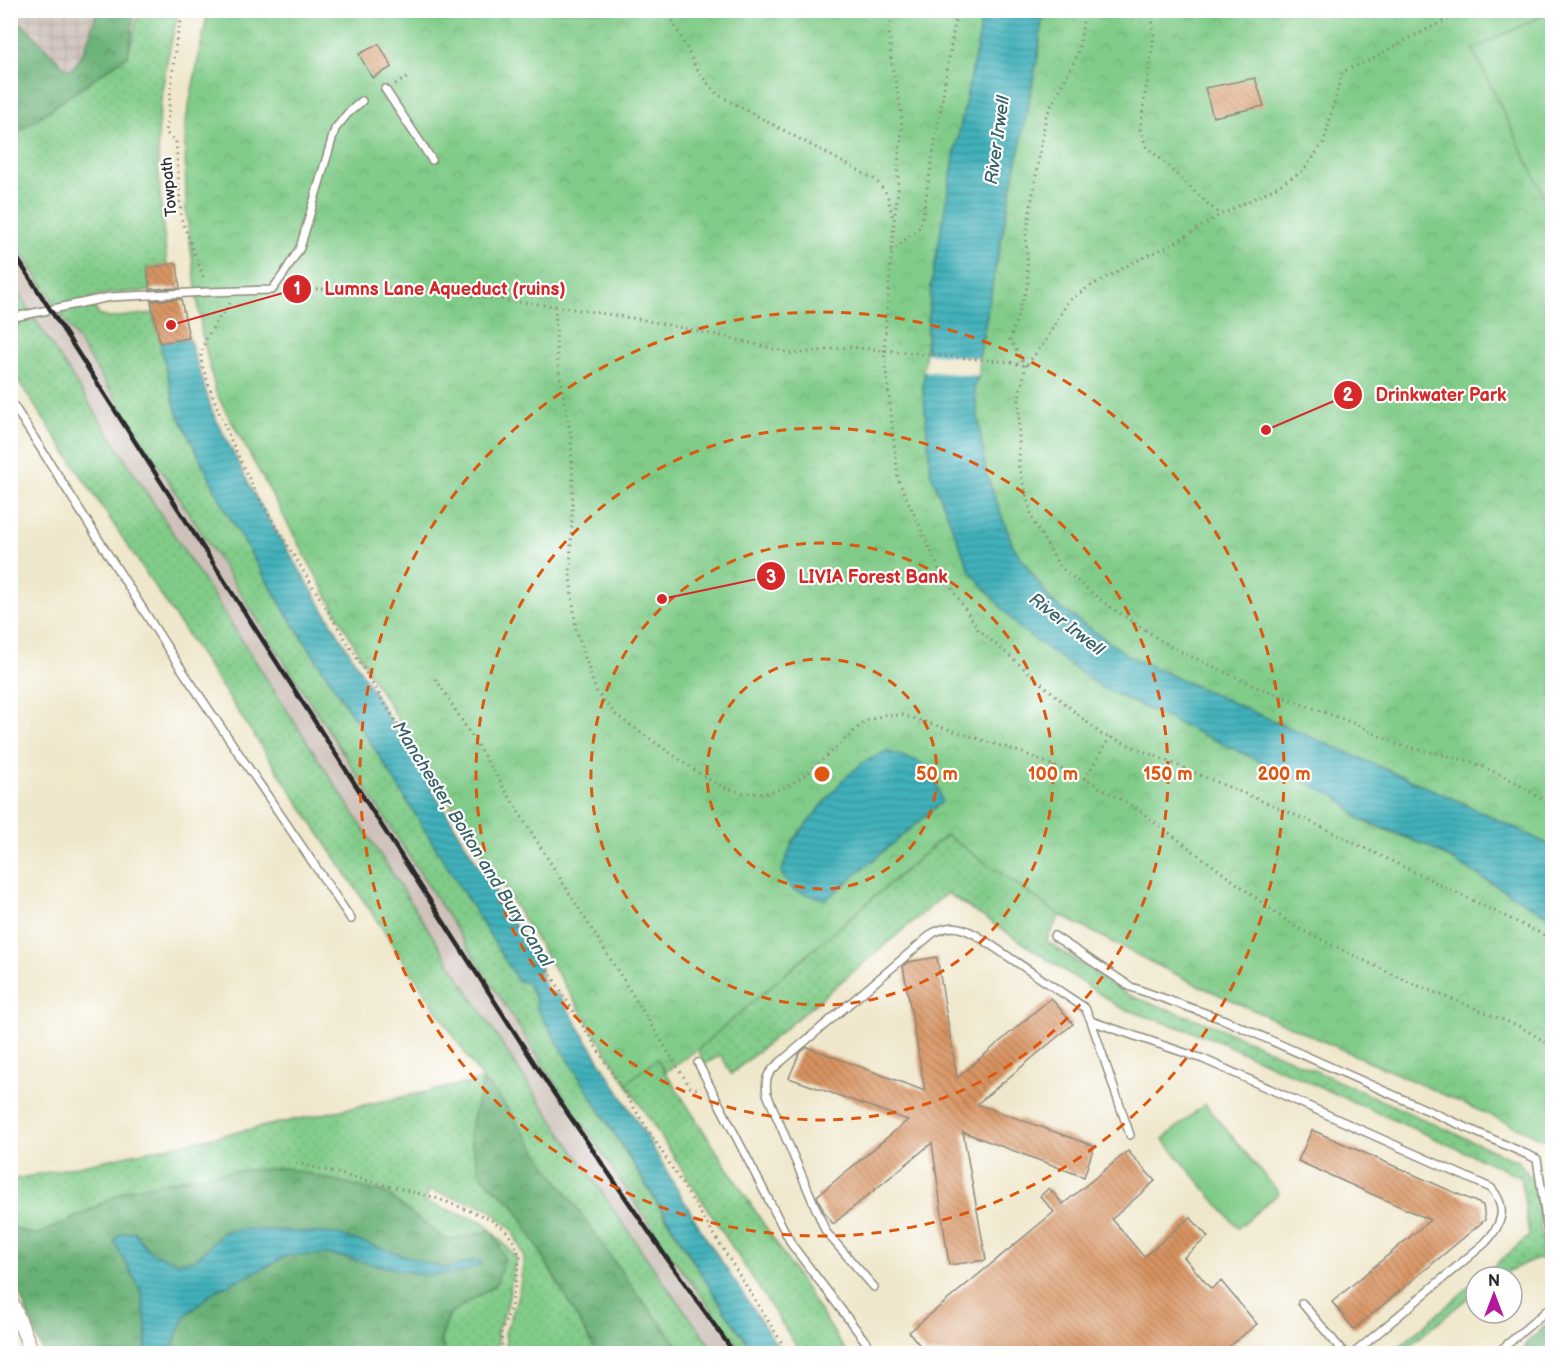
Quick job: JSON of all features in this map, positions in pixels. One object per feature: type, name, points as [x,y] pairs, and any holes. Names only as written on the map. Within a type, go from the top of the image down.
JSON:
[{"type":"street","points":[[10,1299],[33,1353]]},
{"type":"lane","points":[[386,89],[432,160]]},
{"type":"lane","points":[[10,318],[110,297],[272,290],[300,248],[335,129],[362,101]]},
{"type":"lane","points":[[10,400],[172,655],[351,919]]},
{"type":"lane","points":[[874,1287],[826,1232],[767,1094],[765,1083],[769,1072],[933,933],[945,927],[962,927],[1085,1008],[1130,1134]]},
{"type":"lane","points":[[1054,936],[1131,987],[1225,1020],[1538,1160],[1552,1260]]},
{"type":"lane","points":[[1091,1021],[1203,1059],[1491,1188],[1499,1197],[1501,1218],[1497,1231],[1353,1353]]},
{"type":"lane","points":[[698,1063],[792,1245],[876,1353]]},
{"type":"lane","points":[[1302,1303],[1345,1353]]},
{"type":"lane","points":[[1496,1353],[1552,1306]]},
{"type":"path","name":"Towpath","points":[[184,10],[176,41],[166,133],[176,141],[181,218],[208,292]]},
{"type":"path","points":[[667,10],[699,73],[718,95],[876,180],[888,194],[894,220]]},
{"type":"path","points":[[893,10],[889,39],[891,60],[902,109],[902,132],[884,350],[898,479],[939,570],[978,629],[1103,736],[1307,820],[1552,939]]},
{"type":"path","points":[[891,252],[921,226],[957,10]]},
{"type":"path","points":[[1026,366],[1010,340],[1028,284],[1026,235],[1046,116],[1078,54],[1085,10]]},
{"type":"path","points":[[1151,10],[1154,36],[1140,129],[1146,146],[1220,215]]},
{"type":"path","points":[[1466,10],[1342,72],[1324,142],[1303,171],[1273,189],[1220,215],[1173,244],[1097,282],[1068,301],[1047,339],[1026,366],[1019,397],[1019,467],[1033,521],[1060,567],[1110,607],[1170,647],[1257,687],[1353,723],[1398,745],[1470,761],[1514,782],[1552,807]]},
{"type":"path","points":[[272,290],[388,287],[555,306],[668,325],[794,354],[849,348],[1009,362],[1026,366]]},
{"type":"path","points":[[237,291],[206,339],[201,357],[211,393],[258,497],[566,999],[789,1353]]},
{"type":"path","points":[[555,306],[557,359],[571,438],[573,484],[570,578],[576,629],[596,690],[616,715],[706,778],[726,788],[744,792],[766,792],[787,787],[808,773],[864,722],[884,715],[903,716],[1023,753],[1085,779],[1136,808],[1292,925],[1404,980],[1521,1027],[1552,1046]]},
{"type":"path","points":[[436,680],[690,1087],[714,1094]]},
{"type":"path","points":[[1085,779],[1110,737]]},
{"type":"path","points":[[296,1163],[434,1197],[489,1218],[506,1231],[514,1242],[520,1257],[511,1308],[501,1332],[503,1353]]},
{"type":"shaded area","points":[[11,10],[97,11],[76,64],[72,69],[66,69]]},
{"type":"shaded area","points":[[10,175],[99,315],[109,318],[153,313],[176,410],[383,762],[518,980],[527,983],[684,1247],[755,1353],[684,1353],[483,1081],[11,370],[11,330],[17,328],[10,318]]},
{"type":"green space","points":[[97,11],[135,11],[128,55],[11,137],[11,12],[66,69],[72,69],[84,49]]},
{"type":"green space","points":[[139,11],[179,11],[164,78],[158,129],[159,176],[167,265],[147,268],[150,291],[105,294],[89,299],[99,315],[109,318],[153,313],[176,410],[227,513],[283,608],[383,762],[518,980],[527,983],[536,1000],[537,1009],[684,1247],[726,1313],[755,1353],[744,1353],[670,1254],[555,1083],[11,236],[11,137],[128,55]]},
{"type":"green space","points":[[208,11],[982,11],[931,286],[923,388],[931,474],[1102,688],[1340,798],[1360,820],[1428,846],[1552,918],[1552,1143],[1204,988],[1145,959],[1060,915],[946,835],[698,1049],[665,1072],[657,1059],[626,1083],[374,681],[216,393],[202,334],[186,210],[185,125]]},
{"type":"green space","points":[[1043,11],[1552,11],[1552,846],[1454,799],[1129,656],[1051,601],[1013,546],[986,473],[974,388],[1038,56]]},
{"type":"green space","points":[[1552,11],[1552,212],[1473,49]]},
{"type":"green space","points":[[11,282],[522,1075],[659,1276],[716,1353],[684,1353],[635,1291],[481,1176],[514,1205],[597,1353],[507,1353],[505,1333],[520,1286],[524,1256],[511,1228],[488,1208],[429,1190],[425,1202],[483,1222],[491,1230],[446,1240],[385,1193],[126,1190],[87,1212],[36,1235],[11,1227],[11,1180],[483,1080],[11,370],[10,330],[17,328],[11,318]]},
{"type":"green space","points":[[946,835],[1060,915],[1046,941],[1128,995],[1218,1027],[1519,1162],[1535,1183],[1545,1258],[1522,1265],[1495,1265],[1529,1236],[1521,1177],[1211,1038],[1121,1008],[947,893],[731,1074],[721,1055],[703,1065],[698,1049]]},
{"type":"green space","points":[[657,1059],[847,1353],[801,1353],[626,1083]]},
{"type":"green space","points":[[483,1081],[497,1094],[635,1291],[684,1353],[597,1353],[514,1205],[481,1176],[469,1134]]},
{"type":"green space","points":[[1205,1104],[1279,1193],[1238,1228],[1163,1139]]},
{"type":"green space","points":[[285,1168],[385,1193],[446,1240],[491,1230],[505,1257],[496,1285],[449,1314],[441,1339],[445,1354],[171,1353],[186,1315],[215,1291],[286,1256],[329,1254],[422,1275],[457,1274],[479,1260],[447,1269],[403,1256],[286,1230],[249,1229],[225,1231],[195,1260],[176,1262],[151,1252],[134,1231],[114,1241],[142,1293],[147,1331],[145,1354],[43,1353],[11,1273],[11,1227],[36,1235],[87,1212],[126,1190],[218,1172]]},
{"type":"green space","points":[[491,1230],[516,1257],[507,1307],[497,1331],[499,1353],[445,1353],[441,1339],[450,1314]]},
{"type":"green space","points":[[1464,1291],[1464,1301],[1401,1353],[1392,1353]]},
{"type":"green space","points":[[1552,1320],[1552,1353],[1523,1353],[1527,1342]]},
{"type":"water","name":"River Irwell","points":[[982,11],[1043,11],[1038,56],[974,388],[986,473],[1013,546],[1051,601],[1129,656],[1454,799],[1552,846],[1552,918],[1428,846],[1360,819],[1339,798],[1102,688],[1019,628],[970,571],[931,474],[923,388],[931,286],[956,147],[978,43]]},
{"type":"water","points":[[189,338],[212,411],[256,498],[540,967],[540,975],[548,991],[559,995],[704,1235],[782,1353],[755,1353],[726,1313],[537,1009],[536,1000],[527,983],[518,981],[383,762],[283,608],[227,513],[176,410],[160,343]]},
{"type":"water","points":[[886,751],[918,761],[933,773],[942,802],[826,900],[793,890],[781,873],[793,841],[841,782],[862,763]]},
{"type":"water","points":[[249,1229],[336,1234],[447,1269],[479,1260],[482,1264],[457,1274],[422,1275],[329,1254],[286,1256],[215,1291],[186,1315],[171,1353],[145,1353],[147,1331],[142,1293],[114,1241],[120,1234],[134,1231],[151,1252],[177,1262],[195,1260],[225,1231]]},
{"type":"pier","points":[[926,353],[979,358],[978,376],[924,371]]},
{"type":"building","points":[[379,44],[392,67],[372,78],[359,54]]},
{"type":"building","points":[[1255,78],[1264,106],[1213,117],[1205,88]]},
{"type":"building","points":[[177,263],[180,288],[150,289],[147,268]]},
{"type":"building","points":[[181,299],[189,338],[160,343],[151,301]]},
{"type":"building","points":[[937,957],[957,1078],[1051,998],[1073,1024],[977,1104],[1094,1146],[1084,1177],[963,1132],[986,1260],[949,1265],[932,1143],[833,1224],[824,1212],[817,1196],[908,1120],[789,1078],[799,1054],[807,1047],[925,1091],[903,966],[908,962]]},
{"type":"building","points":[[1312,1130],[1483,1205],[1485,1220],[1354,1329],[1332,1302],[1430,1220],[1298,1161]]},
{"type":"building","points":[[1128,1151],[1155,1181],[1112,1219],[1144,1257],[1190,1217],[1208,1237],[1184,1257],[1211,1289],[1221,1281],[1257,1324],[1221,1353],[926,1353],[909,1332],[1054,1212],[1040,1196],[1049,1188],[1063,1204]]},
{"type":"railway","points":[[10,247],[549,1086],[735,1354]]},
{"type":"place","name":"Lumns Lane Aqueduct (ruins)","points":[[171,325]]},
{"type":"place","name":"Drinkwater Park","points":[[1266,430]]},
{"type":"place","name":"LIVIA Forest Bank","points":[[662,599]]},
{"type":"water label","name":"Manchester, Bolton and Bury Canal","points":[[473,844]]}]
